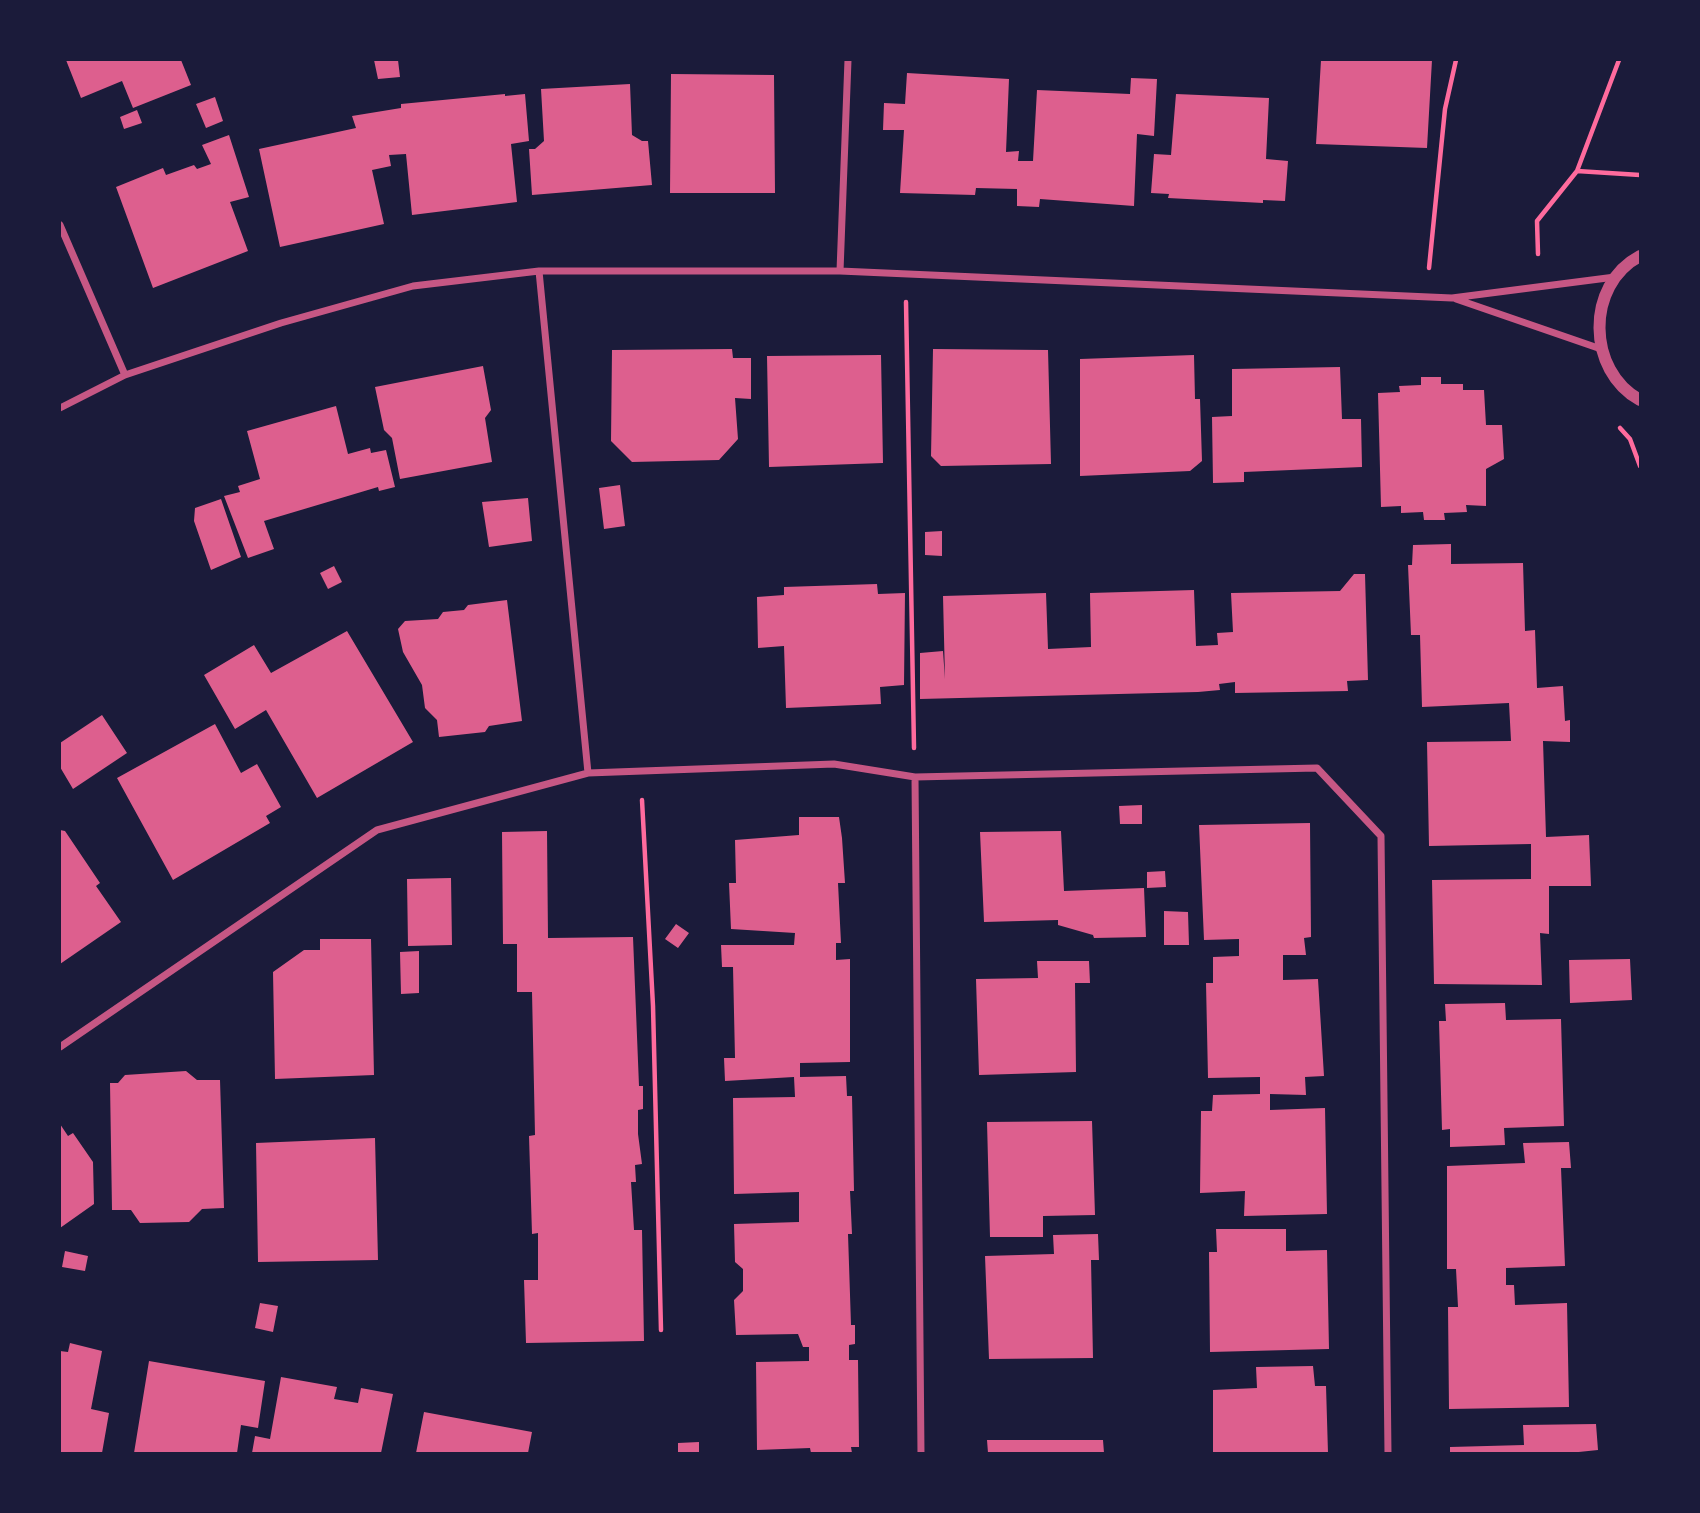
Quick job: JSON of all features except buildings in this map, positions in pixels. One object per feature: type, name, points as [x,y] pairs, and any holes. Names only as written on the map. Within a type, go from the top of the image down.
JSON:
[{"type":"street","points":[[840,271],[848,60]]},
{"type":"street","points":[[60,225],[125,375]]},
{"type":"street","points":[[1640,256],[1615,277],[1604,299],[1599,320],[1601,349],[1610,372],[1631,395],[1640,400]]},
{"type":"street","points":[[539,271],[588,773]]},
{"type":"street","points":[[60,408],[125,375],[281,323],[413,286],[539,271],[840,271],[1452,298],[1615,277]]},
{"type":"street","points":[[1452,298],[1601,349]]},
{"type":"street","points":[[60,1047],[377,830],[588,773],[834,764],[915,777],[1317,768],[1381,836],[1388,1454]]},
{"type":"street","points":[[915,777],[921,1454]]},
{"type":"path","points":[[1426,297],[1445,109],[1456,60]]},
{"type":"path","points":[[1538,254],[1537,222],[1577,171],[1619,60]]},
{"type":"path","points":[[1577,171],[1640,175]]},
{"type":"path","points":[[906,273],[915,777]]},
{"type":"path","points":[[640,771],[653,1006],[661,1330]]}]
